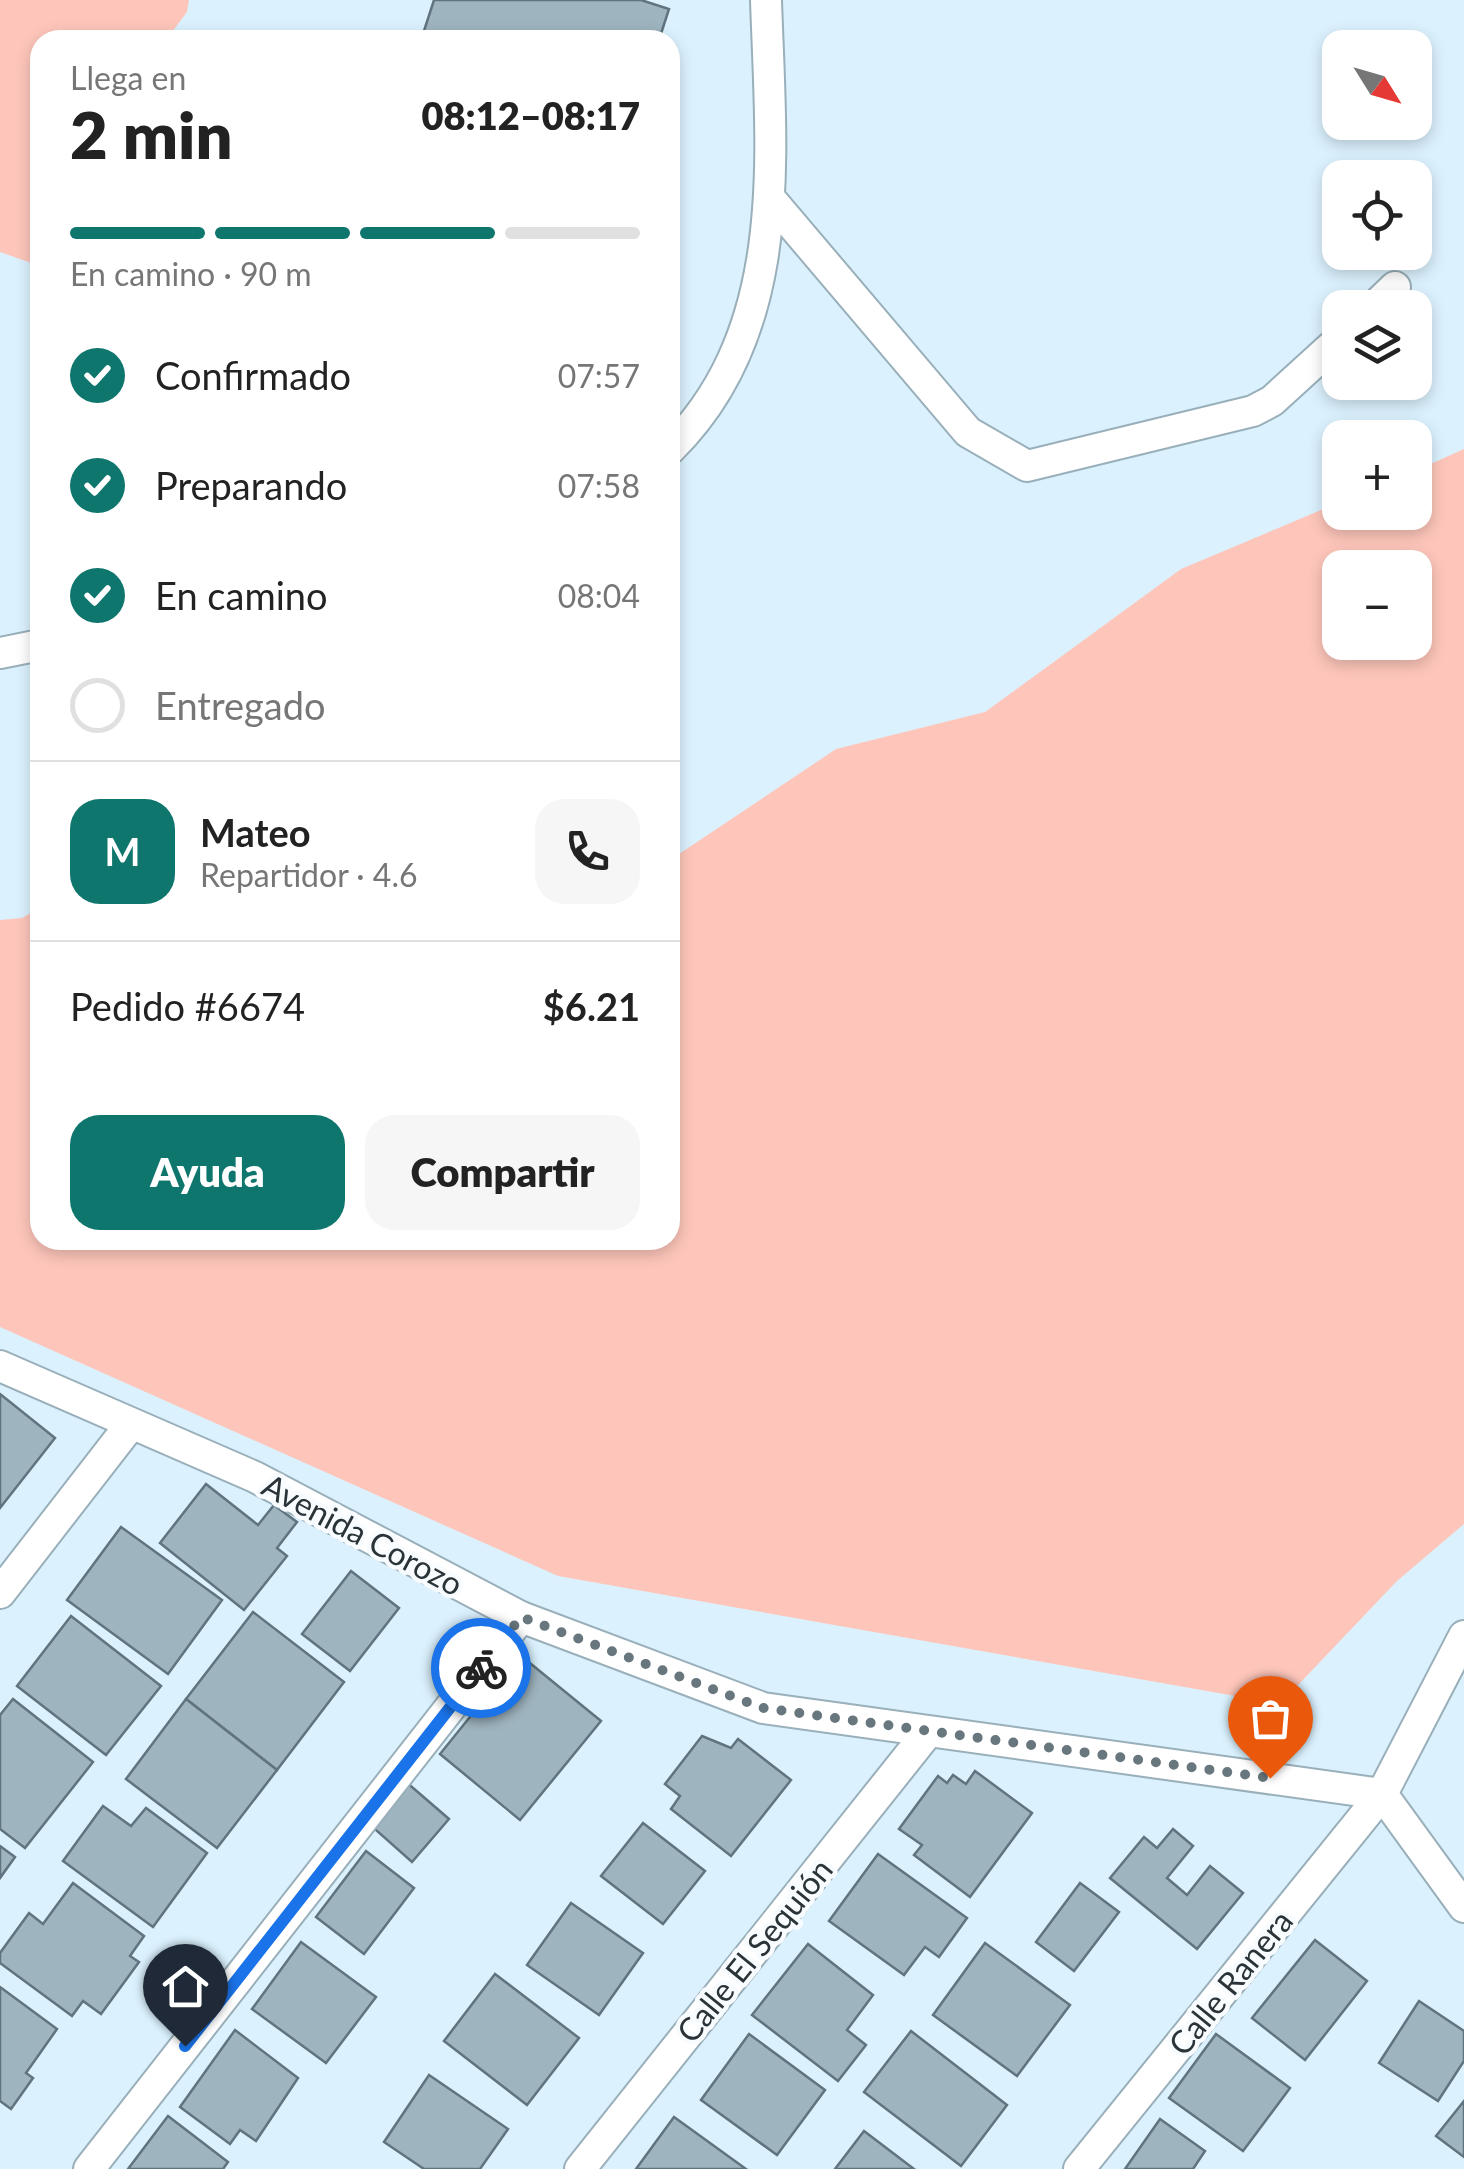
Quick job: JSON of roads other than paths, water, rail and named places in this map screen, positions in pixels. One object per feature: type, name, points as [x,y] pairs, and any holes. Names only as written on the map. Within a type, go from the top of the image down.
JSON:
[{"type":"street","points":[[680,439],[697,423],[736,356],[758,294],[772,200],[766,0]]},
{"type":"street","points":[[772,200],[968,432],[995,451],[1028,466],[1253,411],[1272,402],[1322,355]]},
{"type":"street","points":[[0,653],[30,647]]},
{"type":"street","name":"Avenida Corozo","points":[[0,1366],[255,1476],[521,1617],[763,1708],[1382,1794]]},
{"type":"street","points":[[0,1593],[130,1424]]},
{"type":"street","points":[[90,2169],[521,1617]]},
{"type":"street","points":[[1464,1636],[1382,1794],[1464,1908]]},
{"type":"street","name":"Calle El Sequión","points":[[580,2169],[928,1732]]},
{"type":"street","name":"Calle Ranera","points":[[1078,2169],[1382,1794]]}]
